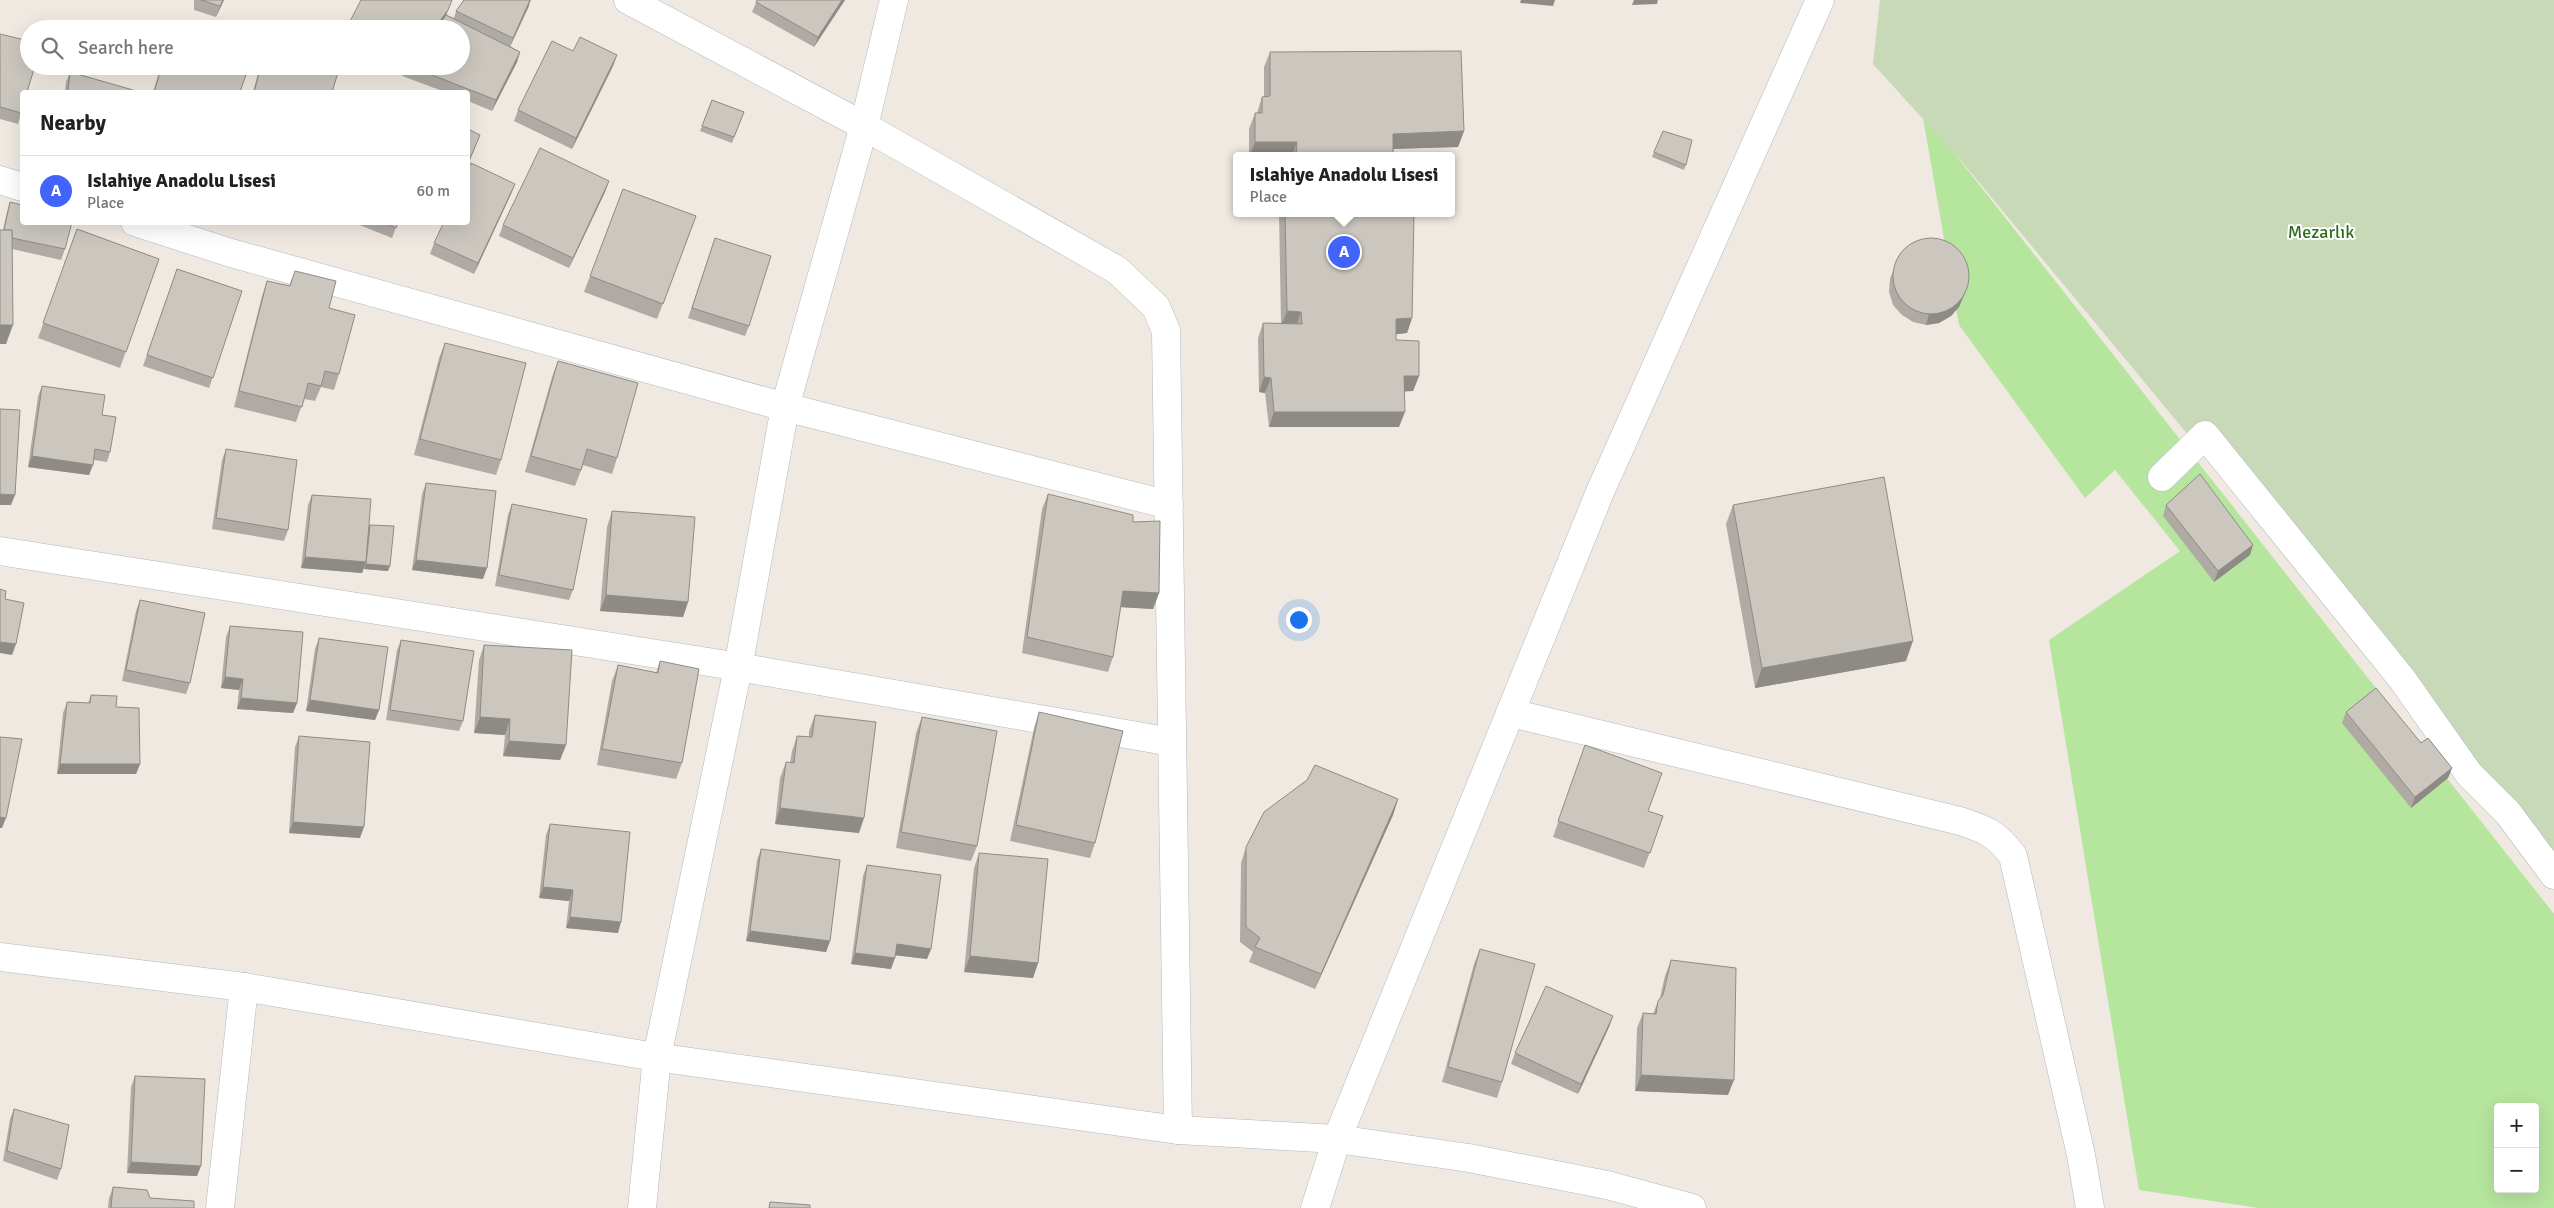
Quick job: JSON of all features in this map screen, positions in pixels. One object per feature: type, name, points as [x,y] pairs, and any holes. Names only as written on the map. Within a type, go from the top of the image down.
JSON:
[{"type":"street","points":[[628,0],[864,126],[1117,270],[1156,307],[1166,331],[1178,1130]]},
{"type":"street","points":[[642,1208],[657,1058],[738,668],[785,407],[864,126],[894,0]]},
{"type":"street","points":[[1315,1208],[1338,1139],[1600,492],[1820,0]]},
{"type":"street","points":[[0,180],[20,186]]},
{"type":"street","points":[[145,225],[241,255],[785,407],[1169,505]]},
{"type":"street","points":[[2162,477],[2205,434],[2402,679],[2469,774],[2508,813],[2554,875]]},
{"type":"street","points":[[0,551],[738,668],[1172,742]]},
{"type":"street","points":[[1511,713],[1960,821],[1985,830],[2002,840],[2013,856],[2081,1155],[2090,1208]]},
{"type":"street","points":[[0,957],[244,987],[657,1058],[1178,1130],[1338,1139],[1469,1158],[1607,1185],[1692,1208]]},
{"type":"street","points":[[220,1208],[244,987]]},
{"type":"green space","name":"Mezarlık","points":[[1880,0],[2554,0],[2554,877],[1963,163],[1873,64]]},
{"type":"green space","points":[[1922,112],[2554,914],[2554,1208],[2259,1208],[2139,1190],[2049,640],[2180,551],[2115,470],[2085,498],[1959,325]]},
{"type":"building","points":[[201,0],[223,0],[220,6]]},
{"type":"building","points":[[361,0],[452,0],[441,20],[351,20]]},
{"type":"building","points":[[464,0],[530,0],[513,38],[456,11]]},
{"type":"building","points":[[757,0],[842,0],[818,37],[756,2]]},
{"type":"building","points":[[446,15],[456,20],[442,20]]},
{"type":"building","points":[[470,27],[520,52],[496,100],[432,75],[470,75]]},
{"type":"building","points":[[0,34],[20,39],[20,75],[32,75],[28,90],[20,90],[20,113],[0,107]]},
{"type":"building","points":[[580,37],[617,55],[576,138],[518,110],[552,41],[573,51]]},
{"type":"building","points":[[1461,51],[1464,131],[1393,134],[1393,152],[1296,152],[1297,142],[1255,142],[1255,113],[1262,113],[1262,97],[1270,96],[1270,52]]},
{"type":"building","points":[[70,75],[80,75],[133,90],[68,90]]},
{"type":"building","points":[[159,75],[246,75],[241,90],[155,90]]},
{"type":"building","points":[[259,75],[337,75],[333,90],[255,90]]},
{"type":"building","points":[[712,100],[744,112],[734,137],[702,126]]},
{"type":"building","points":[[470,130],[480,135],[470,158]]},
{"type":"building","points":[[1663,131],[1692,140],[1686,165],[1654,152]]},
{"type":"building","points":[[540,148],[609,181],[573,258],[503,225]]},
{"type":"building","points":[[471,163],[515,184],[478,263],[434,243],[443,225],[470,225]]},
{"type":"building","points":[[623,189],[696,216],[663,304],[590,276]]},
{"type":"building","points":[[10,202],[20,204],[20,225],[71,225],[65,249],[12,238],[12,230],[4,230]]},
{"type":"building","points":[[1285,217],[1414,217],[1412,318],[1396,319],[1396,340],[1419,341],[1419,376],[1404,376],[1405,412],[1274,412],[1271,378],[1264,377],[1263,323],[1302,324],[1301,312],[1287,311]]},
{"type":"building","points":[[77,229],[159,259],[126,352],[43,323]]},
{"type":"building","points":[[0,230],[12,230],[13,325],[0,325]]},
{"type":"building","points":[[715,238],[771,256],[749,326],[692,308]]},
{"type":"building","points":[[1931,238],[1945,241],[1958,249],[1966,262],[1969,276],[1966,290],[1958,303],[1945,311],[1931,314],[1917,311],[1904,303],[1896,290],[1893,276],[1896,262],[1904,249],[1917,241]]},
{"type":"building","points":[[177,269],[242,291],[213,378],[147,355]]},
{"type":"building","points":[[295,271],[336,281],[329,308],[355,315],[339,374],[325,371],[321,386],[308,383],[302,407],[239,391],[267,281],[290,286]]},
{"type":"building","points":[[445,343],[526,363],[501,460],[420,439]]},
{"type":"building","points":[[558,361],[638,383],[617,458],[587,449],[581,470],[531,456]]},
{"type":"building","points":[[42,386],[105,395],[102,415],[116,417],[110,452],[95,449],[93,465],[32,456]]},
{"type":"building","points":[[0,409],[20,410],[15,495],[0,494]]},
{"type":"building","points":[[226,449],[297,460],[288,530],[216,518]]},
{"type":"building","points":[[2200,474],[2253,545],[2218,571],[2166,505]]},
{"type":"building","points":[[1884,477],[1913,641],[1762,668],[1733,505]]},
{"type":"building","points":[[426,483],[496,491],[487,568],[416,560]]},
{"type":"building","points":[[1048,494],[1133,515],[1133,522],[1160,521],[1159,593],[1123,591],[1113,657],[1027,637]]},
{"type":"building","points":[[312,495],[371,499],[366,562],[305,557]]},
{"type":"building","points":[[512,504],[587,519],[573,590],[499,575]]},
{"type":"building","points":[[612,511],[695,517],[688,602],[606,595]]},
{"type":"building","points":[[370,525],[394,526],[390,566],[366,564]]},
{"type":"building","points":[[0,589],[6,591],[5,599],[24,603],[16,644],[0,642]]},
{"type":"building","points":[[140,600],[205,613],[190,683],[126,670]]},
{"type":"building","points":[[230,626],[303,632],[297,703],[241,698],[243,679],[225,677]]},
{"type":"building","points":[[319,638],[388,647],[379,710],[310,700]]},
{"type":"building","points":[[401,640],[474,651],[463,721],[390,710]]},
{"type":"building","points":[[484,645],[572,650],[566,745],[509,741],[510,719],[480,717]]},
{"type":"building","points":[[660,661],[699,669],[682,763],[602,749],[618,665],[658,673]]},
{"type":"building","points":[[2376,688],[2421,743],[2428,738],[2452,768],[2415,797],[2346,712]]},
{"type":"building","points":[[91,695],[117,696],[116,707],[139,708],[140,764],[60,764],[67,702],[90,703]]},
{"type":"building","points":[[1039,712],[1123,731],[1095,843],[1016,825]]},
{"type":"building","points":[[815,715],[876,722],[864,818],[780,808],[786,762],[794,763],[797,736],[812,737]]},
{"type":"building","points":[[922,717],[997,731],[977,846],[901,832]]},
{"type":"building","points":[[299,736],[370,742],[364,827],[293,822]]},
{"type":"building","points":[[0,737],[22,739],[6,818],[0,817]]},
{"type":"building","points":[[1585,745],[1662,773],[1648,811],[1663,816],[1650,853],[1558,821]]},
{"type":"building","points":[[1315,765],[1398,799],[1321,974],[1255,947],[1260,938],[1246,927],[1246,847],[1264,812],[1307,780]]},
{"type":"building","points":[[550,824],[630,832],[621,922],[570,917],[573,890],[543,887]]},
{"type":"building","points":[[761,849],[840,860],[830,941],[750,931]]},
{"type":"building","points":[[979,853],[1048,859],[1038,963],[970,956]]},
{"type":"building","points":[[867,865],[941,875],[931,949],[897,944],[895,958],[855,953]]},
{"type":"building","points":[[1480,949],[1535,964],[1502,1082],[1448,1067]]},
{"type":"building","points":[[1671,960],[1736,968],[1734,1080],[1641,1075],[1643,1013],[1656,1014],[1658,1001],[1663,995]]},
{"type":"building","points":[[1546,986],[1613,1016],[1581,1084],[1515,1053]]},
{"type":"building","points":[[135,1076],[205,1079],[201,1166],[131,1162]]},
{"type":"building","points":[[14,1109],[69,1125],[61,1169],[7,1151]]},
{"type":"building","points":[[113,1187],[147,1190],[150,1198],[194,1201],[194,1208],[111,1208]]},
{"type":"building","points":[[770,1202],[810,1205],[810,1208],[769,1208]]},
{"type":"place","name":"Islahiye Anadolu Lisesi","points":[[1344,252]]}]
